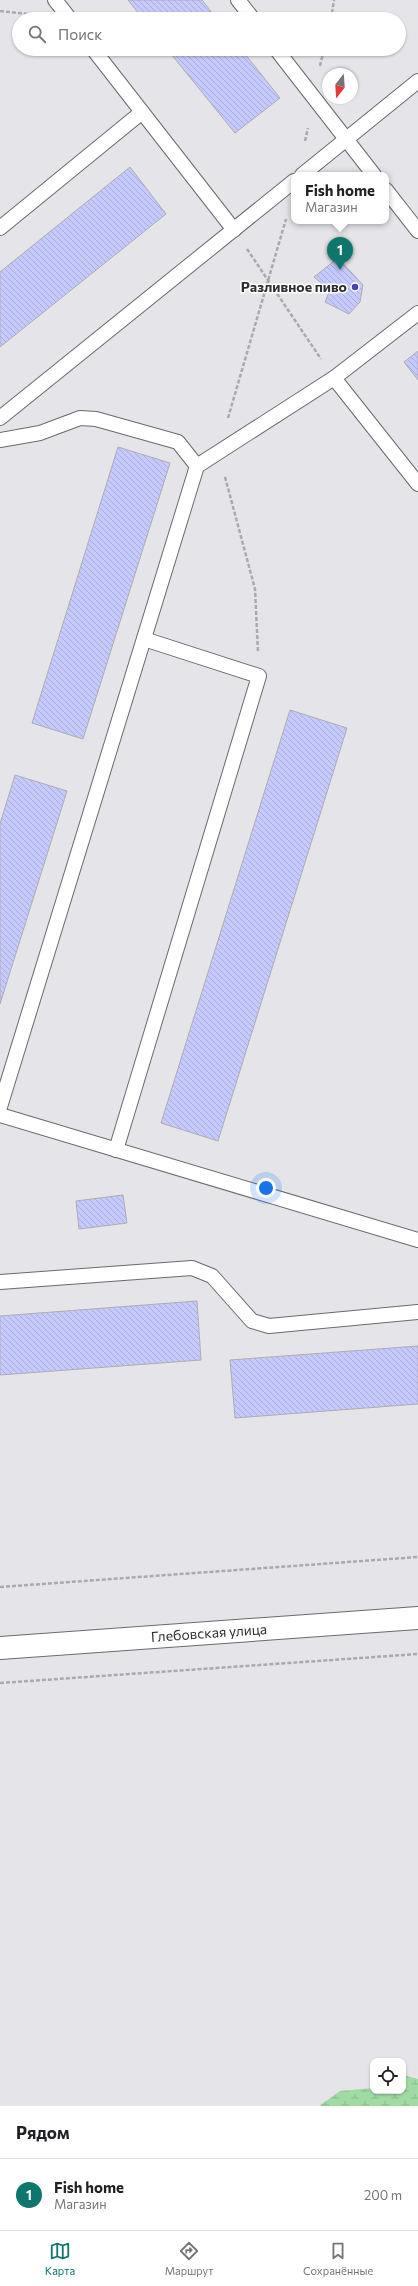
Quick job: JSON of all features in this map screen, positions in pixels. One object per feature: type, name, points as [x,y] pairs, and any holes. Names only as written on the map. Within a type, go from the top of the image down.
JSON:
[{"type":"main road","name":"Глебовская улица","points":[[0,1648],[418,1618]]},
{"type":"lane","points":[[55,0],[64,12]]},
{"type":"lane","points":[[238,0],[247,12]]},
{"type":"lane","points":[[98,56],[234,230]]},
{"type":"lane","points":[[281,56],[372,172]]},
{"type":"lane","points":[[306,172],[418,81]]},
{"type":"lane","points":[[0,228],[142,112]]},
{"type":"lane","points":[[0,418],[291,183]]},
{"type":"lane","points":[[389,194],[418,231]]},
{"type":"lane","points":[[0,1107],[197,466],[334,378],[418,313]]},
{"type":"lane","points":[[334,378],[418,484]]},
{"type":"lane","points":[[0,440],[40,433],[80,418],[96,419],[178,442],[197,466]]},
{"type":"lane","points":[[116,1150],[259,676],[144,638]]},
{"type":"lane","points":[[0,1116],[418,1240]]},
{"type":"lane","points":[[0,1282],[192,1268],[212,1276],[252,1320],[269,1326],[418,1312]]},
{"type":"path","points":[[332,12],[334,0]]},
{"type":"path","points":[[305,144],[314,98]]},
{"type":"path","points":[[234,230],[334,378]]},
{"type":"path","points":[[0,1587],[418,1557]]},
{"type":"path","points":[[0,1683],[418,1654]]},
{"type":"green space","points":[[406,2076],[418,2079],[418,2106],[319,2106],[340,2091],[370,2088],[370,2094],[406,2094]]},
{"type":"building","points":[[128,0],[202,0],[211,12],[137,12]]},
{"type":"building","points":[[173,56],[247,56],[280,98],[235,133]]},
{"type":"building","points":[[130,167],[166,214],[0,347],[0,272]]},
{"type":"building","points":[[338,258],[363,285],[360,302],[349,314],[325,302],[330,290],[314,277]]},
{"type":"building","points":[[418,351],[418,380],[404,362]]},
{"type":"building","points":[[118,447],[170,463],[83,739],[32,723]]},
{"type":"building","points":[[290,710],[347,728],[218,1141],[161,1123]]},
{"type":"building","points":[[15,775],[67,791],[0,1004],[0,824]]},
{"type":"building","points":[[123,1195],[127,1223],[79,1229],[76,1201]]},
{"type":"building","points":[[197,1301],[201,1360],[0,1375],[0,1316]]},
{"type":"building","points":[[418,1346],[418,1404],[235,1418],[230,1360]]},
{"type":"place","name":"Fish home","points":[[340,270]]},
{"type":"place","name":"Разливное пиво","points":[[355,287]]}]
